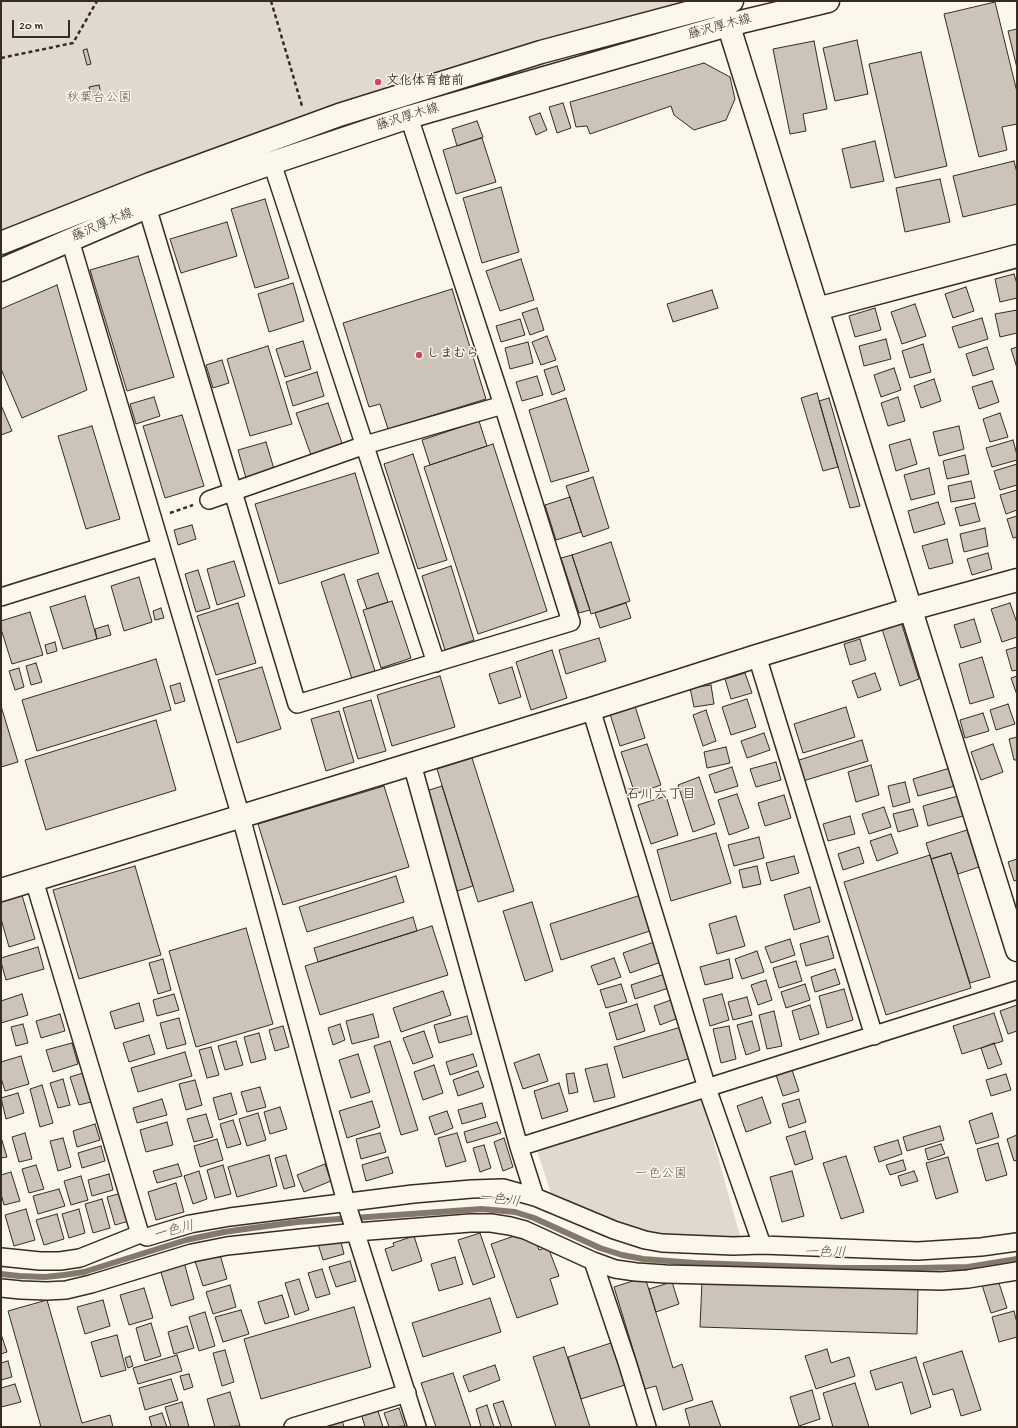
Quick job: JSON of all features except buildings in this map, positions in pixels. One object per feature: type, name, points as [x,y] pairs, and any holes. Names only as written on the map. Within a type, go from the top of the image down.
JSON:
[{"type":"street","name":"藤沢厚木線","points":[[1,270],[147,207],[410,117],[728,25],[828,1]]},
{"type":"street","name":"藤沢厚木線","points":[[1,243],[150,184],[371,105],[541,52],[725,2]]},
{"type":"street","points":[[725,2],[728,25],[1017,950]]},
{"type":"street","points":[[147,207],[297,704],[571,622],[410,117]]},
{"type":"street","points":[[272,163],[436,663]]},
{"type":"street","points":[[70,240],[241,817],[347,1205],[417,1427]]},
{"type":"street","points":[[817,309],[1017,256]]},
{"type":"street","points":[[209,500],[365,445],[503,405]]},
{"type":"street","points":[[1,597],[161,547]]},
{"type":"street","points":[[1,890],[911,609],[1017,580]]},
{"type":"street","points":[[757,656],[874,1036]]},
{"type":"street","points":[[591,709],[707,1088],[762,1245]]},
{"type":"street","points":[[412,764],[519,1147],[535,1197]]},
{"type":"street","points":[[34,880],[140,1234]]},
{"type":"street","points":[[519,1147],[1017,990]]},
{"type":"street","points":[[1,1257],[40,1261],[60,1261],[80,1258],[140,1234],[147,1237],[190,1224],[230,1217],[347,1205],[413,1194],[503,1188],[535,1197],[614,1230],[645,1240],[684,1244],[733,1246],[762,1245],[918,1251],[981,1247],[1017,1242]]},
{"type":"street","points":[[1,1288],[47,1291],[66,1290],[91,1284],[192,1253],[227,1246],[355,1229],[470,1223],[491,1223],[525,1230],[593,1262],[615,1269],[636,1272],[941,1281],[968,1279],[1017,1271]]},
{"type":"street","points":[[593,1262],[648,1427]]},
{"type":"street","points":[[293,1427],[407,1392]]},
{"type":"path","points":[[1,58],[73,43],[97,1]]},
{"type":"path","points":[[271,1],[308,127]]},
{"type":"path","points":[[153,519],[209,500]]},
{"type":"green space","name":"秋葉台公園","points":[[1,1],[721,1],[541,52],[1,243]]},
{"type":"green space","name":"一色公園","points":[[702,1100],[742,1243],[649,1233],[622,1225],[572,1205],[551,1193],[537,1151]]},
{"type":"waterway","name":"一色川","points":[[1,1274],[45,1277],[84,1272],[186,1240],[252,1228],[297,1222],[482,1209],[515,1212],[534,1218],[600,1248],[622,1255],[643,1259],[695,1263],[841,1268],[968,1267],[1017,1259]]},
{"type":"place","name":"文化体育館前","points":[[378,82]]},
{"type":"place","name":"しまむら","points":[[419,355]]},
{"type":"district","name":"石川六丁目","points":[[661,796]]}]
